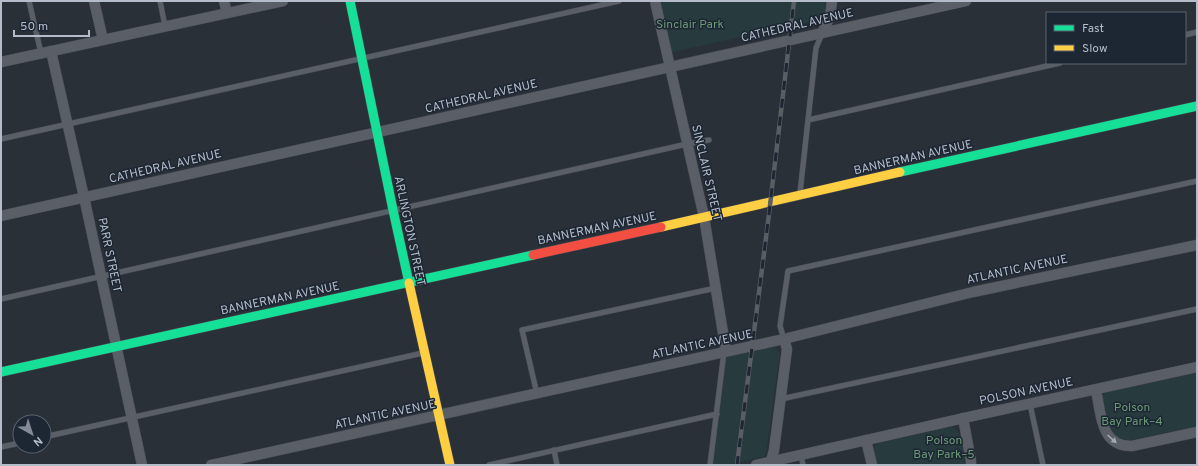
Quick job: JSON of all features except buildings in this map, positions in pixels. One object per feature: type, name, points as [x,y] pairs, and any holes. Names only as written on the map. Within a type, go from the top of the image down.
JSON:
[{"type":"street","points":[[94,1],[103,40]]},
{"type":"street","points":[[224,1],[227,13]]},
{"type":"street","points":[[1,62],[283,1]]},
{"type":"street","name":"ARLINGTON STREET","points":[[350,1],[393,210],[450,465]]},
{"type":"street","name":"SINCLAIR STREET","points":[[655,1],[704,217],[725,352]]},
{"type":"street","points":[[822,33],[830,18],[832,1]]},
{"type":"street","name":"CATHEDRAL AVENUE","points":[[1,216],[966,1]]},
{"type":"street","name":"PARR STREET","points":[[46,52],[67,124],[84,197],[142,465]]},
{"type":"street","name":"BANNERMAN AVENUE","points":[[1,372],[704,217],[799,194],[1197,106]]},
{"type":"street","name":"ATLANTIC AVENUE","points":[[211,465],[784,339],[973,292],[1197,244]]},
{"type":"street","points":[[770,463],[774,450],[787,349],[784,339]]},
{"type":"street","name":"POLSON AVENUE","points":[[756,465],[802,460],[866,440],[1197,367]]},
{"type":"street","points":[[1096,390],[1105,430],[1110,438],[1116,443],[1132,446],[1197,432]]},
{"type":"street","points":[[963,418],[971,465]]},
{"type":"street","points":[[866,440],[872,465]]},
{"type":"lane","points":[[29,1],[46,52]]},
{"type":"lane","points":[[160,1],[165,26]]},
{"type":"lane","points":[[1,139],[619,1]]},
{"type":"lane","points":[[1186,35],[1197,32]]},
{"type":"lane","points":[[799,194],[816,48],[822,33]]},
{"type":"lane","points":[[808,120],[1056,64]]},
{"type":"lane","points":[[1,299],[709,140]]},
{"type":"lane","points":[[784,339],[780,326],[788,271],[1197,181]]},
{"type":"lane","points":[[537,394],[522,330],[716,288]]},
{"type":"lane","points":[[781,399],[1197,309]]},
{"type":"lane","points":[[52,435],[424,352]]},
{"type":"lane","points":[[710,465],[725,352]]},
{"type":"lane","points":[[1030,404],[1043,465]]},
{"type":"lane","points":[[489,465],[716,414]]},
{"type":"lane","points":[[1,447],[12,445]]},
{"type":"lane","points":[[554,450],[557,465]]},
{"type":"green space","name":"Sinclair Park","points":[[661,1],[826,1],[824,19],[672,52]]},
{"type":"green space","points":[[770,346],[776,348],[780,353],[766,454],[763,457],[726,465],[713,465],[712,462],[724,361],[729,355]]},
{"type":"green space","name":"Polson Bay Park–4","points":[[1197,373],[1197,426],[1127,441],[1114,435],[1110,430],[1102,399],[1104,394],[1107,392]]},
{"type":"green space","name":"Polson Bay Park–5","points":[[950,427],[957,431],[961,440],[964,451],[964,465],[876,465],[874,448],[878,443]]},
{"type":"railway","points":[[737,465],[794,1]]},
{"type":"traffic: fast","points":[[350,1],[409,283]]},
{"type":"traffic: fast","points":[[900,172],[1197,106]]},
{"type":"traffic: fast","points":[[1,372],[533,255]]},
{"type":"traffic: slow","points":[[661,227],[900,172]]},
{"type":"traffic: slow","points":[[409,283],[450,465]]},
{"type":"traffic: jam","points":[[533,255],[661,227]]}]
